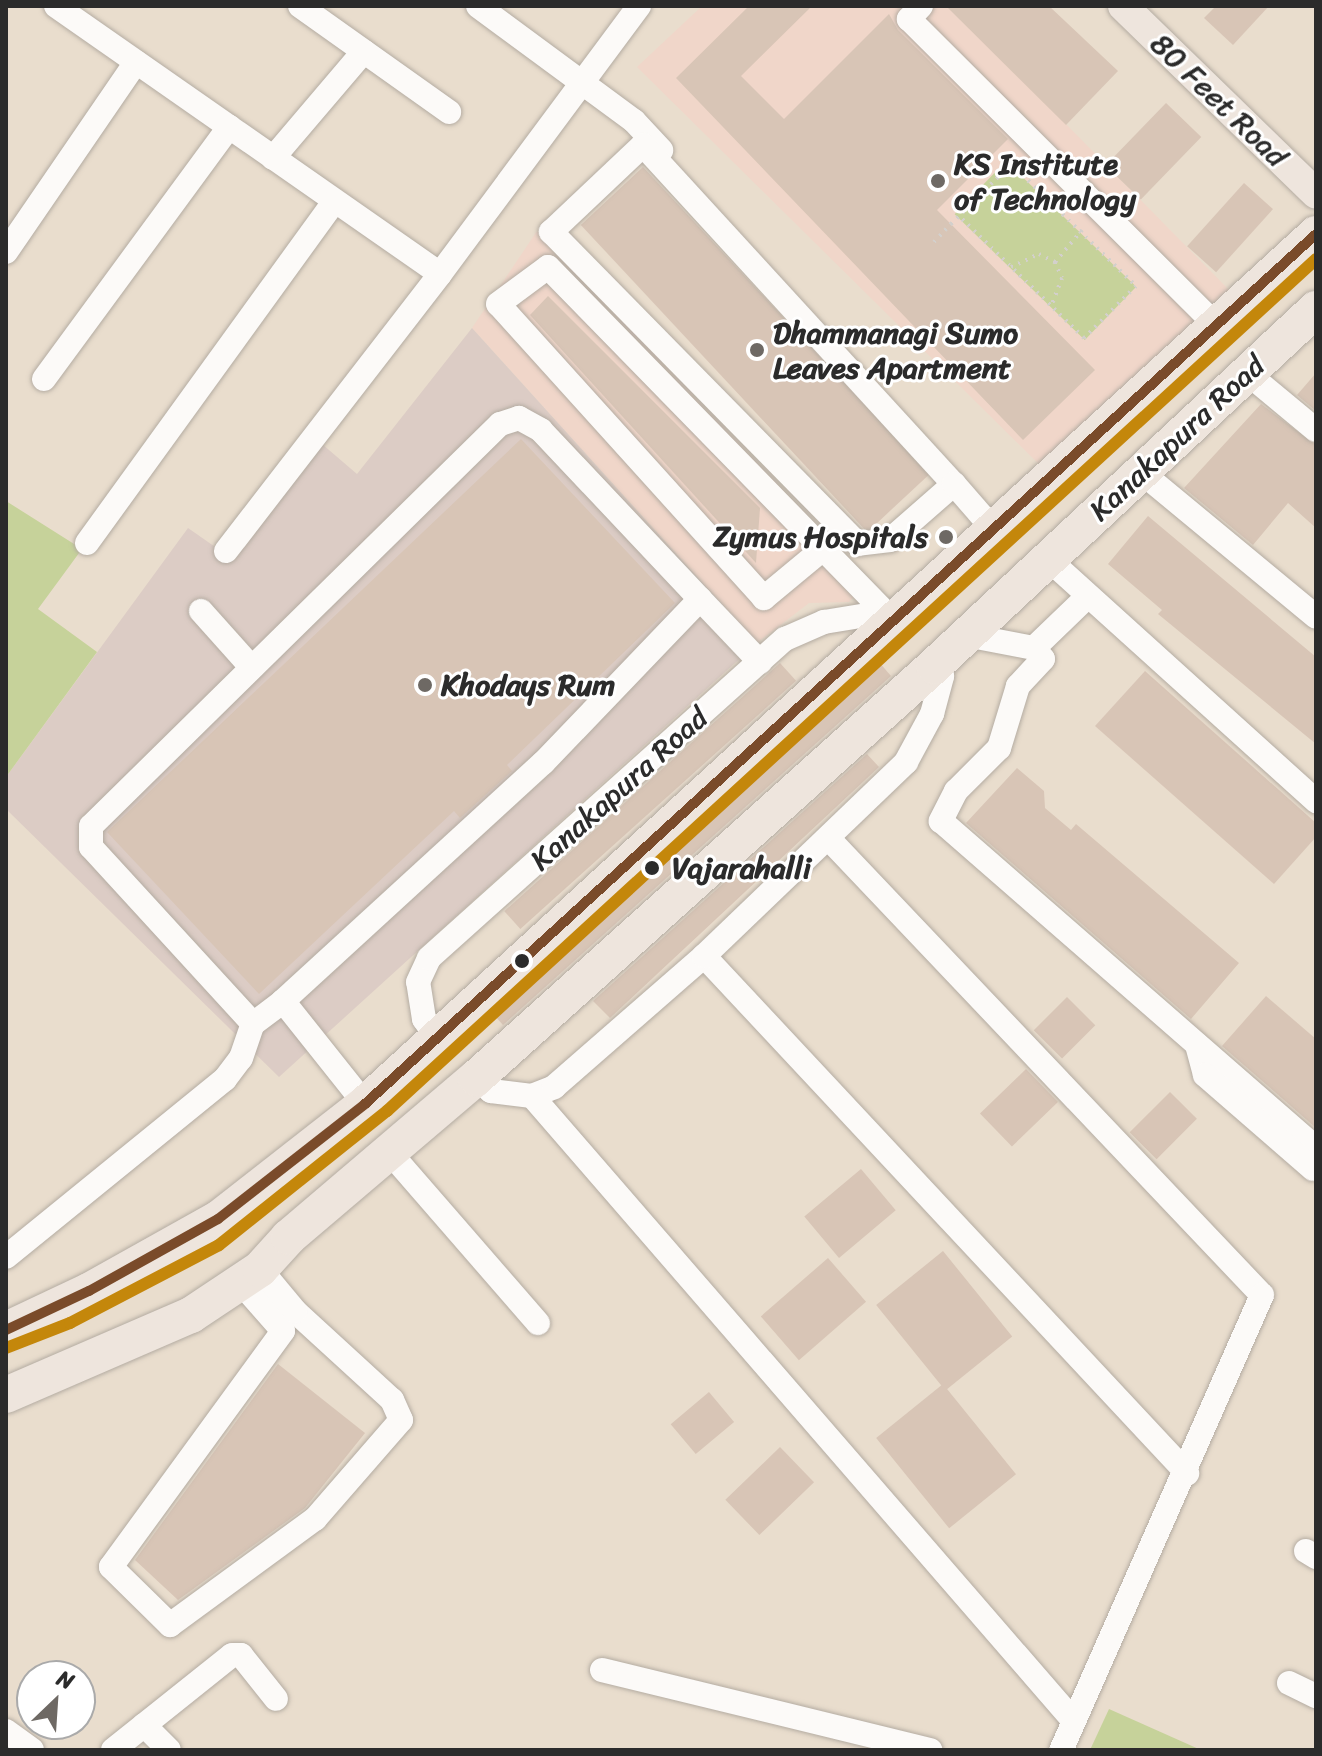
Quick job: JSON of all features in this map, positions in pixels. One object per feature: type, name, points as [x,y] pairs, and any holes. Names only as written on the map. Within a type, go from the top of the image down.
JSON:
[{"type":"highway","name":"Kanakapura Road","points":[[6,1330],[89,1291],[218,1219],[365,1104],[891,615],[1000,527],[1316,234]]},
{"type":"highway","name":"Kanakapura Road","points":[[6,1395],[191,1315],[250,1276],[289,1237],[469,1085],[934,666],[1316,309]]},
{"type":"highway","points":[[430,1045],[469,1085]]},
{"type":"main road","name":"80 Feet Road","points":[[1123,6],[1316,194]]},
{"type":"main road","name":"80 Feet Road","points":[[1146,6],[1316,171]]},
{"type":"street","points":[[56,6],[440,274]]},
{"type":"street","points":[[300,6],[449,112]]},
{"type":"street","points":[[478,6],[634,121],[1000,527]]},
{"type":"street","points":[[226,551],[440,274],[580,81],[639,6]]},
{"type":"street","points":[[921,6],[909,19],[1216,325]]},
{"type":"street","points":[[273,158],[364,51]]},
{"type":"street","points":[[6,252],[136,62]]},
{"type":"street","points":[[44,379],[229,127]]},
{"type":"street","points":[[954,484],[890,540],[858,544],[551,232],[643,145],[954,484],[1000,527]]},
{"type":"street","points":[[87,543],[335,201]]},
{"type":"street","points":[[823,549],[764,598],[498,304],[548,267],[891,615]]},
{"type":"street","points":[[1247,373],[1316,430]]},
{"type":"street","points":[[253,1024],[91,847],[89,837],[98,815],[500,424],[519,418],[541,430],[760,662]]},
{"type":"street","points":[[1141,472],[1316,617]]},
{"type":"street","points":[[1047,558],[1316,801]]},
{"type":"street","points":[[1034,648],[1087,597]]},
{"type":"street","points":[[6,1257],[225,1079],[241,1058],[253,1024],[283,1001],[543,763],[700,599]]},
{"type":"street","points":[[201,611],[252,668]]},
{"type":"street","name":"Kanakapura Road","points":[[430,1045],[418,982],[429,958],[785,639],[824,622],[891,615]]},
{"type":"street","points":[[966,635],[1034,648],[1043,659],[1018,686],[999,748],[956,791],[941,821],[1197,1045],[1314,1158]]},
{"type":"street","points":[[469,1085],[532,1096],[554,1087],[704,956],[830,840],[906,762],[932,714],[942,676],[934,666]]},
{"type":"street","points":[[830,840],[1262,1295],[1187,1473],[1061,1750]]},
{"type":"street","points":[[704,956],[1187,1473]]},
{"type":"street","points":[[283,1001],[365,1104]]},
{"type":"street","points":[[532,1096],[1073,1720]]},
{"type":"street","points":[[391,1154],[538,1323]]},
{"type":"street","points":[[250,1276],[295,1311],[392,1400],[401,1420],[315,1519],[170,1625],[111,1567],[283,1331],[250,1276]]},
{"type":"street","points":[[113,1750],[232,1655],[241,1655],[276,1699]]},
{"type":"street","points":[[602,1670],[930,1750]]},
{"type":"street","points":[[1289,1683],[1316,1696]]},
{"type":"street","points":[[144,1725],[169,1750]]},
{"type":"street","points":[[6,1731],[32,1750]]},
{"type":"path","points":[[934,242],[959,216],[1011,164],[1136,286],[1084,338],[959,216]]},
{"type":"path","points":[[1055,262],[1099,211]]},
{"type":"path","points":[[1011,267],[1039,254],[1055,262],[1062,278],[1051,306]]},
{"type":"shaded area","name":"KS Institute of Technology","points":[[702,6],[950,6],[1235,296],[1049,474],[637,67]]},
{"type":"shaded area","points":[[537,231],[869,580],[849,602],[809,603],[757,643],[472,328]]},
{"type":"shaded area","points":[[472,328],[757,643],[279,1077],[6,809],[6,777],[188,528],[231,558],[322,444],[357,474]]},
{"type":"green space","points":[[1006,161],[1136,287],[1085,340],[955,214]]},
{"type":"green space","points":[[6,501],[82,549],[38,609],[97,652],[6,777]]},
{"type":"green space","points":[[1109,1709],[1201,1750],[1090,1750]]},
{"type":"building","points":[[749,6],[812,6],[741,76],[784,119],[889,14],[898,30],[1008,139],[937,210],[1095,370],[1023,440],[676,78]]},
{"type":"building","points":[[946,6],[1049,6],[1118,71],[1066,125]]},
{"type":"building","points":[[1216,6],[1269,6],[1233,45],[1204,18]]},
{"type":"building","points":[[1166,103],[1201,137],[1141,200],[1106,166]]},
{"type":"building","name":"Dhammanagi Sumo Leaves Apartment","points":[[643,167],[929,474],[867,532],[581,225]]},
{"type":"building","points":[[1244,183],[1273,209],[1216,272],[1187,246]]},
{"type":"building","points":[[548,296],[760,508],[756,563],[530,315]]},
{"type":"building","points":[[1316,373],[1316,411],[1297,395]]},
{"type":"building","points":[[1261,404],[1316,445],[1316,528],[1288,503],[1253,545],[1184,488]]},
{"type":"building","name":"Khodays Rum","points":[[521,439],[675,603],[507,765],[512,771],[460,818],[454,811],[259,994],[107,832]]},
{"type":"building","points":[[1148,516],[1316,657],[1316,744],[1158,614],[1162,610],[1108,564]]},
{"type":"building","points":[[879,662],[891,676],[503,1025],[494,1015]]},
{"type":"building","points":[[780,663],[796,681],[520,929],[504,911]]},
{"type":"building","points":[[1145,671],[1316,823],[1316,837],[1274,884],[1095,726]]},
{"type":"building","points":[[867,754],[879,767],[610,1018],[593,1001]]},
{"type":"building","points":[[1017,768],[1044,791],[1045,808],[1071,830],[1076,824],[1239,963],[1191,1019],[966,823]]},
{"type":"building","points":[[1266,996],[1316,1039],[1316,1128],[1222,1046]]},
{"type":"building","points":[[1067,997],[1095,1025],[1062,1059],[1034,1030]]},
{"type":"building","points":[[1026,1069],[1058,1102],[1012,1147],[980,1113]]},
{"type":"building","points":[[1170,1092],[1197,1119],[1157,1159],[1130,1132]]},
{"type":"building","points":[[861,1169],[896,1210],[839,1258],[804,1217]]},
{"type":"building","points":[[943,1251],[1012,1336],[945,1391],[876,1305]]},
{"type":"building","points":[[828,1258],[866,1302],[799,1360],[761,1316]]},
{"type":"building","points":[[278,1364],[365,1433],[305,1508],[178,1600],[135,1560]]},
{"type":"building","points":[[943,1384],[1016,1474],[949,1528],[876,1438]]},
{"type":"building","points":[[709,1392],[734,1422],[696,1454],[671,1424]]},
{"type":"building","points":[[780,1447],[814,1482],[759,1535],[725,1500]]},
{"type":"transit line","points":[[6,1330],[89,1291],[218,1219],[365,1104],[1316,234]]},
{"type":"transit line","points":[[6,1348],[70,1323],[219,1245],[387,1111],[1316,259]]},
{"type":"place","name":"KS Institute of Technology","points":[[938,181]]},
{"type":"place","name":"Dhammanagi Sumo Leaves Apartment","points":[[757,350]]},
{"type":"place","name":"Zymus Hospitals","points":[[946,537]]},
{"type":"place","name":"Khodays Rum","points":[[425,685]]},
{"type":"place","name":"Vajarahalli","points":[[652,868]]}]
